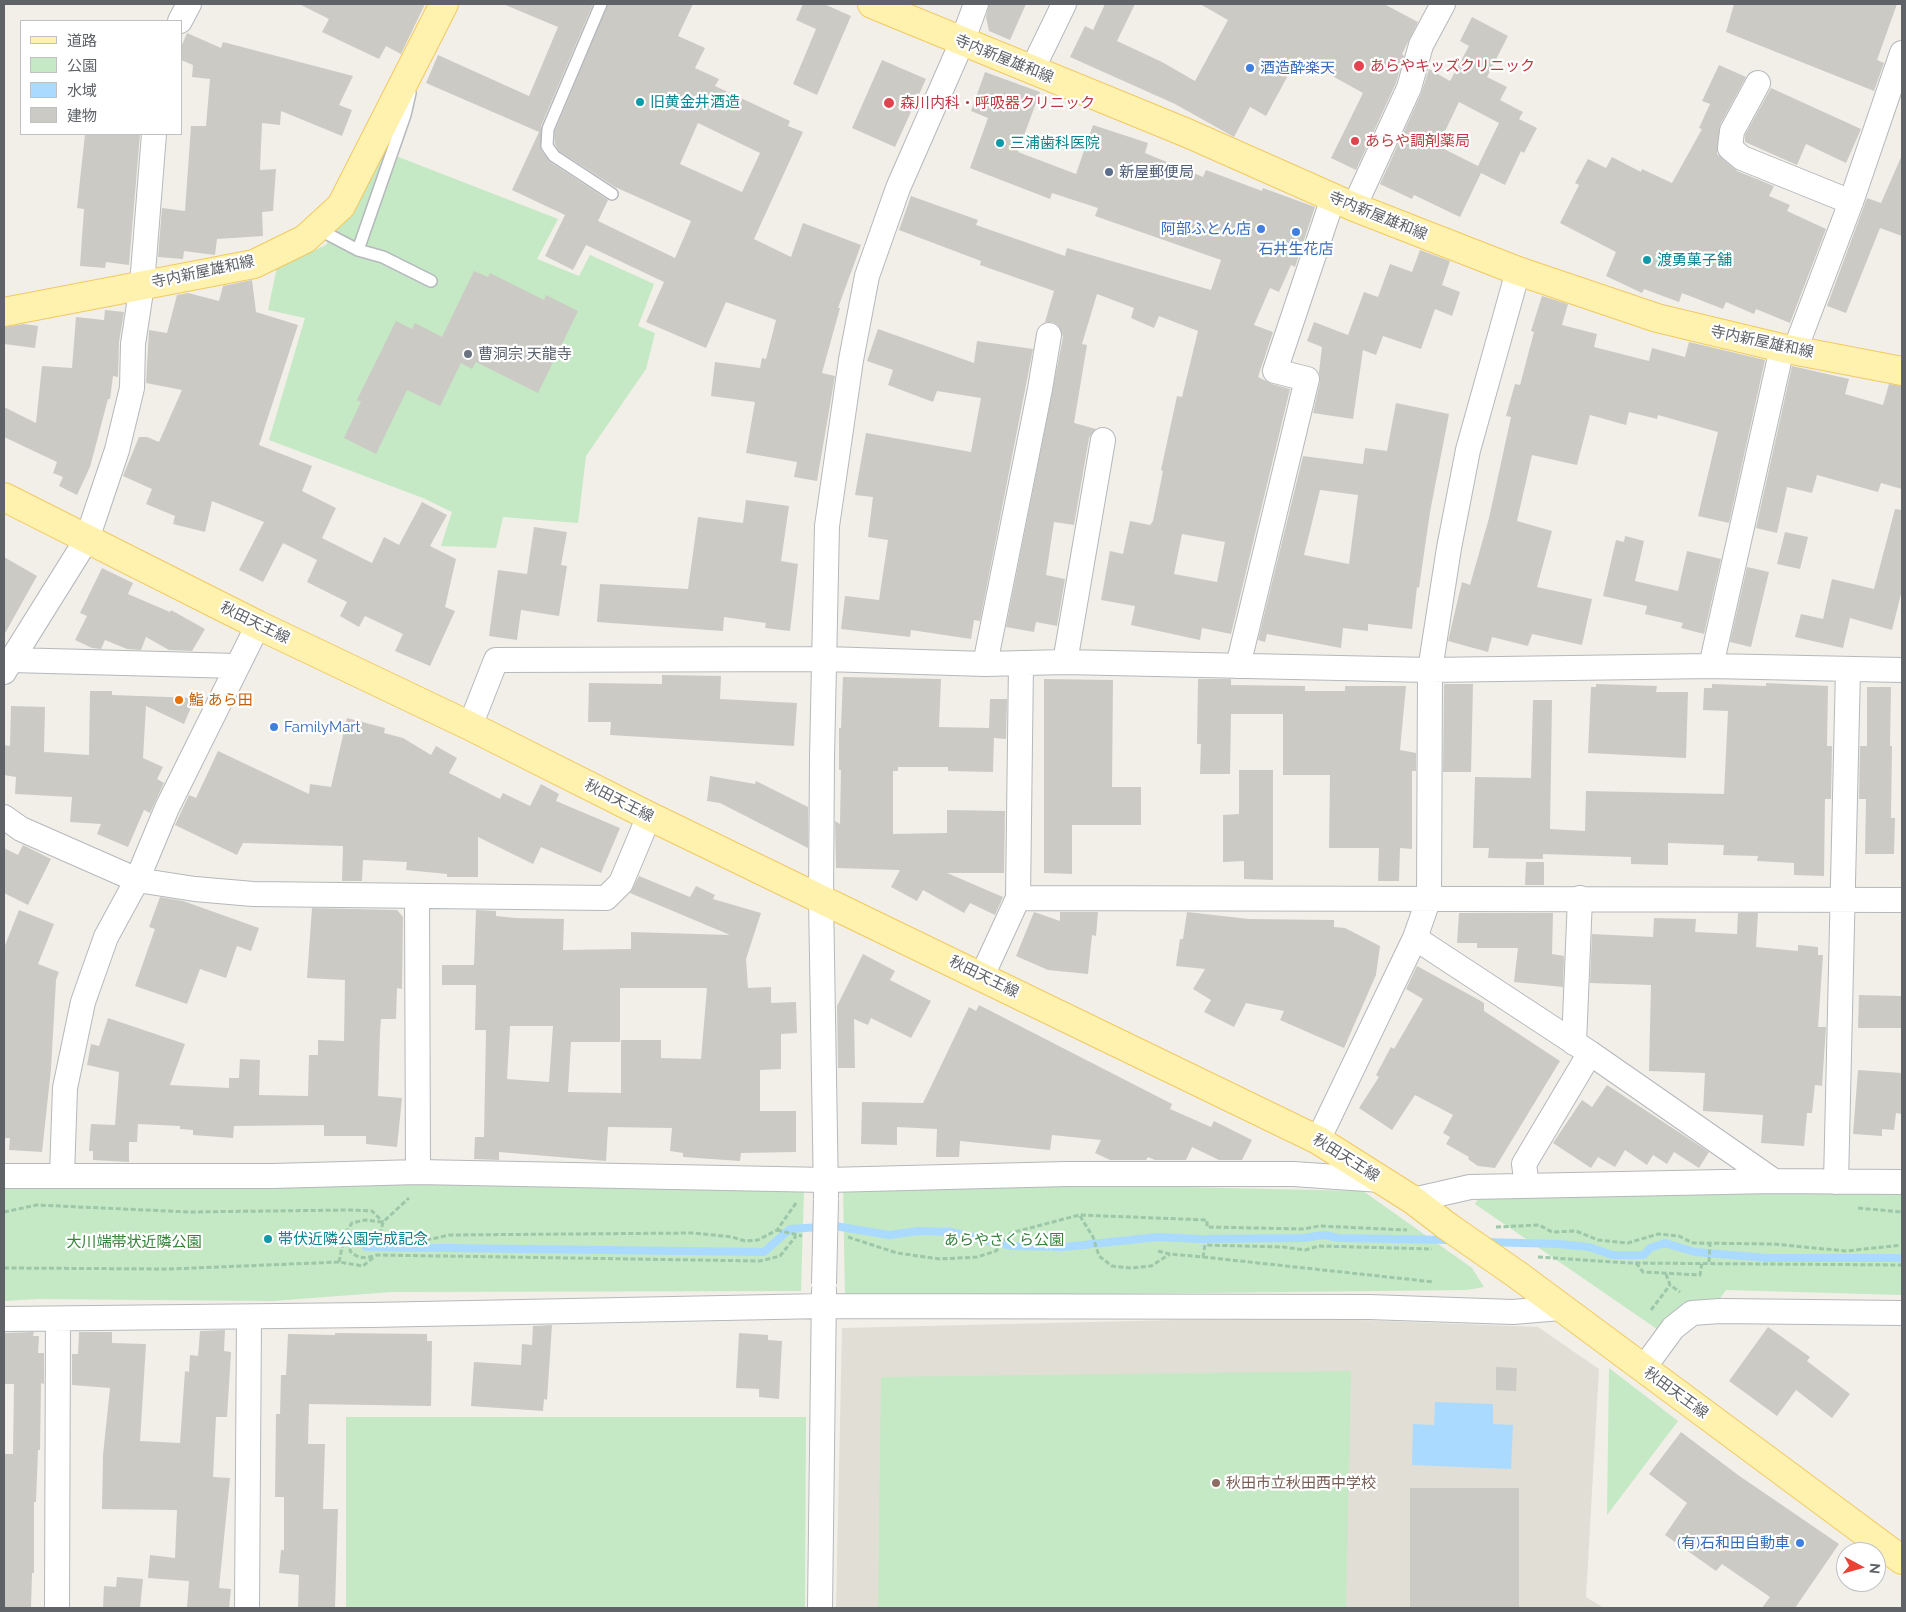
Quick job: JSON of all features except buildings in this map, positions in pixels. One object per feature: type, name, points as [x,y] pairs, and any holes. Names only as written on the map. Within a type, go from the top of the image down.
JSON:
[{"type":"main road","name":"寺内新屋雄和線","points":[[4,312],[254,264],[305,239],[341,206],[444,4]]},
{"type":"main road","name":"寺内新屋雄和線","points":[[872,4],[1187,133],[1343,203],[1518,271],[1657,318],[1789,349],[1902,371]]},
{"type":"main road","name":"秋田天王線","points":[[4,497],[258,625],[470,726],[649,816],[1318,1140],[1413,1200],[1447,1226],[1525,1266],[1560,1308],[1902,1560]]},
{"type":"street","points":[[181,20],[189,4]]},
{"type":"street","points":[[820,1608],[826,1190],[821,898],[827,526],[851,360],[867,276],[898,188],[962,42],[976,4]]},
{"type":"street","points":[[1032,70],[1064,4]]},
{"type":"street","points":[[1238,666],[1307,379],[1275,371],[1343,203],[1409,88],[1421,45],[1443,4]]},
{"type":"street","points":[[1711,666],[1789,349],[1851,202],[1902,53]]},
{"type":"street","points":[[1758,82],[1732,131],[1730,148],[1742,158],[1851,202]]},
{"type":"street","points":[[8,666],[87,538],[117,450],[132,388],[133,344],[142,285],[154,135]]},
{"type":"street","points":[[1318,1140],[1415,938],[1429,898],[1430,670],[1449,548],[1468,450],[1518,271]]},
{"type":"street","points":[[985,664],[1049,335]]},
{"type":"street","points":[[1065,662],[1102,440]]},
{"type":"street","points":[[62,1175],[65,1088],[83,1002],[106,937],[137,880],[168,808],[258,625]]},
{"type":"street","points":[[470,726],[496,660],[825,659],[985,664],[1065,662],[1430,670],[1711,666],[1902,670]]},
{"type":"street","points":[[982,976],[1018,898],[1021,663]]},
{"type":"street","points":[[8,666],[237,666]]},
{"type":"street","points":[[1836,1182],[1848,669]]},
{"type":"street","points":[[4,817],[21,829],[137,880],[195,889],[254,894],[606,898],[621,883],[649,816]]},
{"type":"street","points":[[417,1182],[418,896]]},
{"type":"street","points":[[1018,898],[1902,900]]},
{"type":"street","points":[[1527,1186],[1524,1164],[1582,1048],[1580,898]]},
{"type":"street","points":[[1415,938],[1582,1048],[1774,1181]]},
{"type":"street","points":[[4,1176],[273,1176],[417,1182],[826,1190],[924,1179],[1067,1174],[1294,1174],[1381,1180]]},
{"type":"street","points":[[1413,1200],[1470,1187],[1774,1181],[1902,1182]]},
{"type":"street","points":[[4,1319],[248,1317],[824,1295],[1513,1312],[1560,1308]]},
{"type":"street","points":[[1643,1369],[1673,1328],[1692,1313],[1720,1311],[1902,1313]]},
{"type":"street","points":[[246,1608],[248,1317]]},
{"type":"street","points":[[57,1608],[58,1319]]},
{"type":"lane","points":[[601,4],[548,129],[547,146],[554,156],[612,194]]},
{"type":"lane","points":[[358,250],[405,115],[420,52]]},
{"type":"lane","points":[[316,228],[358,250],[383,257],[431,281]]},
{"type":"path","points":[[388,1241],[381,1231],[383,1222],[417,1182]]},
{"type":"path","points":[[796,1236],[780,1256],[760,1261],[377,1255],[366,1258],[356,1257],[350,1251],[352,1241],[365,1234],[388,1241],[417,1242],[449,1235],[694,1233],[732,1237],[745,1241],[758,1240],[777,1230],[799,1198]]},
{"type":"path","points":[[4,1212],[37,1205],[190,1212],[350,1210],[372,1211],[383,1222]]},
{"type":"path","points":[[1850,1208],[1902,1212]]},
{"type":"path","points":[[843,1237],[852,1237],[897,1253],[940,1259],[977,1256],[996,1251],[1011,1232],[1080,1216],[1207,1220],[1207,1227],[1304,1229],[1319,1226],[1411,1230]]},
{"type":"path","points":[[1080,1216],[1093,1237],[1099,1256],[1112,1266],[1131,1268],[1151,1266],[1170,1254]]},
{"type":"path","points":[[339,1262],[345,1234],[352,1223],[365,1220],[383,1222]]},
{"type":"path","points":[[1490,1227],[1539,1225],[1552,1232],[1576,1231],[1598,1240],[1628,1243],[1658,1234],[1679,1236],[1693,1242],[1710,1244],[1773,1244],[1846,1251],[1902,1245]]},
{"type":"path","points":[[777,1230],[796,1236],[806,1236]]},
{"type":"path","points":[[1709,1262],[1710,1244]]},
{"type":"path","points":[[1203,1257],[1205,1245],[1283,1247],[1306,1250],[1319,1246],[1433,1249]]},
{"type":"path","points":[[1158,1251],[1170,1254],[1436,1283]]},
{"type":"path","points":[[4,1268],[170,1269],[339,1262],[363,1266],[377,1255]]},
{"type":"path","points":[[1636,1262],[1642,1272],[1700,1275],[1702,1262]]},
{"type":"path","points":[[1525,1266],[1636,1262],[1902,1265]]},
{"type":"path","points":[[1666,1274],[1670,1285],[1682,1294]]},
{"type":"path","points":[[1651,1310],[1670,1285]]},
{"type":"shaded area","name":"秋田市立秋田西中学校","points":[[1335,1319],[1538,1327],[1599,1369],[1586,1597],[1604,1608],[836,1608],[842,1328],[1175,1320]]},
{"type":"green space","points":[[378,149],[558,219],[537,259],[579,276],[590,255],[654,284],[638,326],[655,333],[646,369],[586,456],[578,523],[503,517],[496,548],[441,546],[452,512],[423,498],[269,440],[305,318],[268,310],[277,267],[326,245],[344,216]]},
{"type":"green space","points":[[1902,1182],[1902,1295],[1726,1290],[1706,1318],[1670,1338],[1475,1204],[1481,1194]]},
{"type":"green space","name":"あらやさくら公園","points":[[1047,1184],[1363,1191],[1472,1268],[1484,1287],[1467,1290],[845,1297],[843,1186]]},
{"type":"green space","name":"大川端帯状近隣公園","points":[[117,1185],[446,1185],[804,1190],[801,1291],[391,1292],[273,1301],[38,1299],[4,1301],[4,1188]]},
{"type":"green space","points":[[1609,1368],[1678,1421],[1607,1515]]},
{"type":"green space","points":[[1351,1371],[1346,1608],[878,1608],[881,1377]]},
{"type":"green space","points":[[346,1417],[806,1417],[805,1608],[346,1608]]},
{"type":"water","points":[[1435,1402],[1493,1404],[1493,1424],[1513,1425],[1511,1469],[1412,1465],[1413,1424],[1434,1425]]},
{"type":"waterway","points":[[366,1247],[764,1252],[790,1229],[835,1226],[889,1235],[919,1231],[951,1232],[1012,1246],[1064,1247],[1158,1237],[1199,1239],[1303,1238],[1324,1235],[1338,1238],[1451,1240]]},
{"type":"waterway","points":[[1485,1242],[1558,1244],[1589,1247],[1612,1255],[1644,1255],[1650,1248],[1665,1243],[1695,1252],[1767,1258],[1902,1258]]},
{"type":"place","name":"あらやキッズクリニック","points":[[1359,66]]},
{"type":"place","name":"酒造酔楽天","points":[[1250,68]]},
{"type":"place","name":"旧黄金井酒造","points":[[640,102]]},
{"type":"place","name":"森川内科・呼吸器クリニック","points":[[889,103]]},
{"type":"place","name":"あらや調剤薬局","points":[[1355,141]]},
{"type":"place","name":"三浦歯科医院","points":[[1000,143]]},
{"type":"place","name":"新屋郵便局","points":[[1109,172]]},
{"type":"place","name":"阿部ふとん店","points":[[1261,229]]},
{"type":"place","name":"石井生花店","points":[[1296,232]]},
{"type":"place","name":"渡勇菓子舗","points":[[1647,260]]},
{"type":"place","name":"曹洞宗 天龍寺","points":[[468,354]]},
{"type":"place","name":"鮨 あら田","points":[[179,700]]},
{"type":"place","name":"FamilyMart","points":[[274,727]]},
{"type":"place","name":"帯伏近隣公園完成記念","points":[[268,1239]]},
{"type":"place","name":"秋田市立秋田西中学校","points":[[1216,1483]]},
{"type":"place","name":"(有)石和田自動車","points":[[1800,1543]]}]
